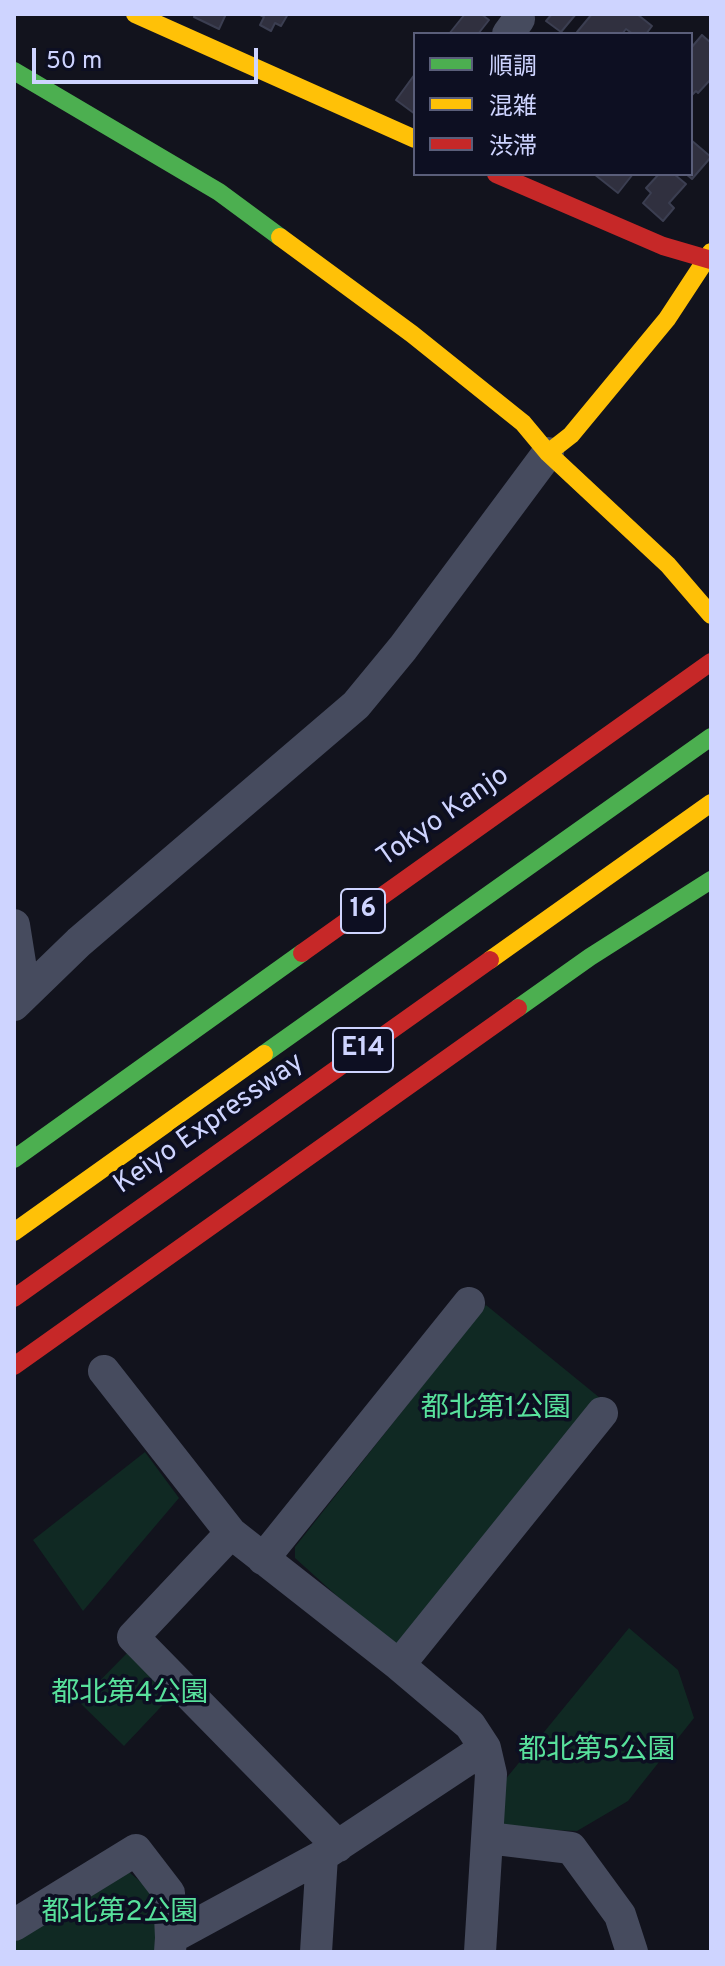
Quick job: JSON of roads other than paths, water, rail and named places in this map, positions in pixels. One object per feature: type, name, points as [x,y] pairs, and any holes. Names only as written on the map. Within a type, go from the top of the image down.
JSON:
[{"type":"main road","points":[[135,14],[413,138]]},
{"type":"main road","points":[[14,71],[207,185],[412,334],[523,423],[548,453],[668,565],[711,615]]},
{"type":"main road","points":[[501,176],[663,246],[710,257],[667,319],[571,435],[548,453]]},
{"type":"main road","name":"Tokyo Kanjo","points":[[14,1159],[711,662]]},
{"type":"main road","name":"Keiyo Expressway","points":[[14,1232],[711,737]]},
{"type":"main road","name":"Keiyo Expressway","points":[[14,1298],[711,803]]},
{"type":"main road","points":[[14,1366],[590,957],[711,880]]},
{"type":"street","points":[[20,1000],[79,942],[356,705],[403,648],[548,453]]},
{"type":"street","points":[[14,925],[20,1000]]},
{"type":"street","points":[[263,1559],[469,1303]]},
{"type":"street","points":[[104,1371],[231,1533],[470,1725],[485,1748],[491,1774],[480,1952]]},
{"type":"street","points":[[399,1665],[602,1413]]},
{"type":"street","points":[[231,1533],[133,1637],[330,1851]]},
{"type":"street","points":[[14,1925],[136,1850],[169,1893],[171,1945],[330,1851],[485,1748]]},
{"type":"street","points":[[488,1838],[571,1848],[620,1915],[632,1952]]},
{"type":"street","points":[[316,1952],[330,1851]]},
{"type":"park label","name":"都北第1公園","points":[[496,1410]]},
{"type":"park label","name":"都北第4公園","points":[[130,1695]]},
{"type":"park label","name":"都北第5公園","points":[[597,1752]]},
{"type":"park label","name":"都北第2公園","points":[[120,1914]]}]
